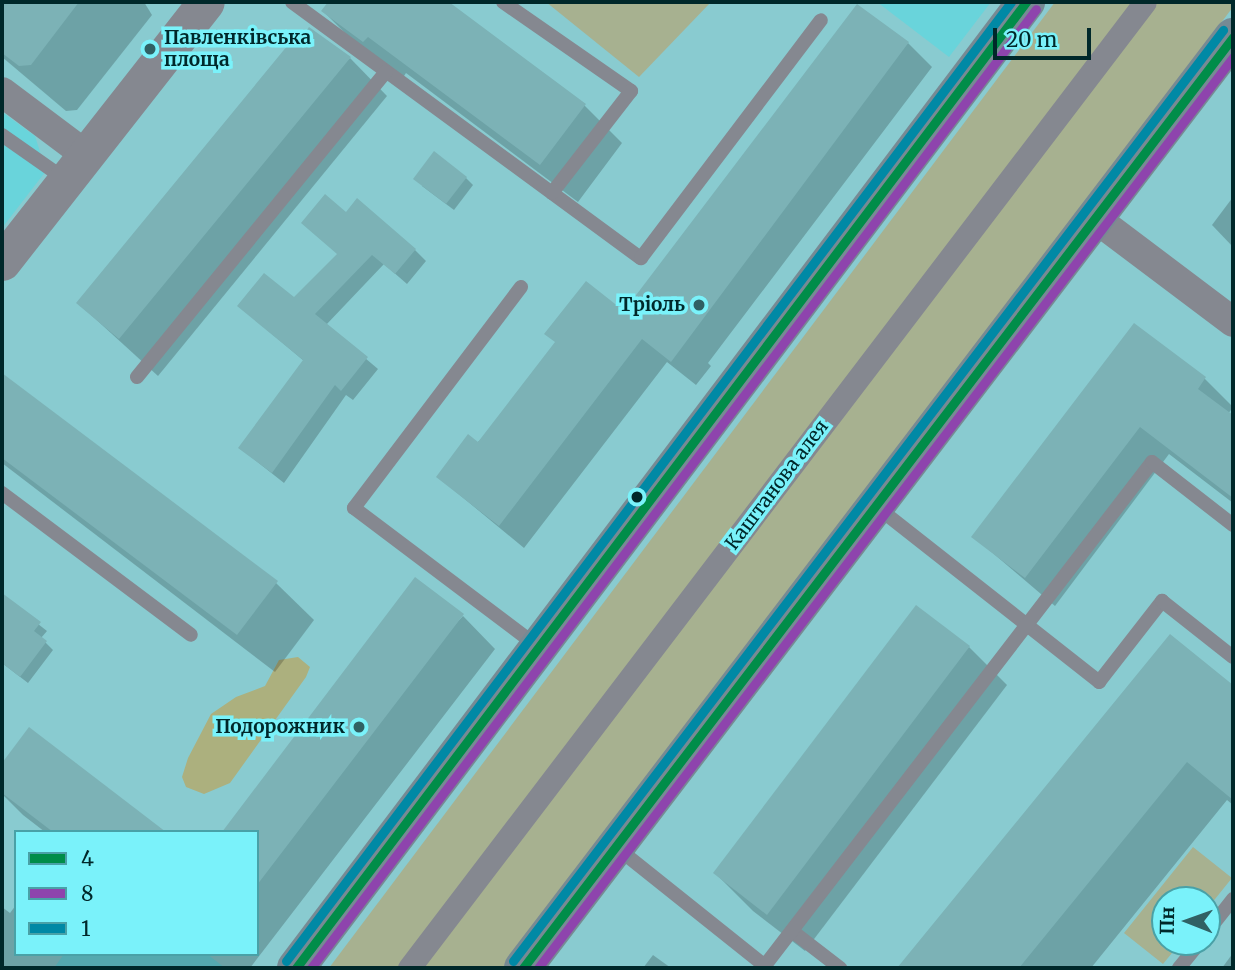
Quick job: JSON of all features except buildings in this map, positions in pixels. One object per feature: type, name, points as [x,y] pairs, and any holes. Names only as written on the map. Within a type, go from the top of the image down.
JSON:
[{"type":"main road","points":[[296,968],[1026,2]]},
{"type":"main road","points":[[523,968],[1233,37]]},
{"type":"street","points":[[2,262],[206,2]]},
{"type":"street","name":"Каштанова алея","points":[[409,968],[1145,2]]},
{"type":"street","points":[[2,92],[76,167]]},
{"type":"street","points":[[1095,218],[1233,322]]},
{"type":"lane","points":[[292,2],[641,258],[821,20]]},
{"type":"lane","points":[[503,2],[631,91],[552,193]]},
{"type":"lane","points":[[136,377],[386,72]]},
{"type":"lane","points":[[2,135],[76,167]]},
{"type":"lane","points":[[521,287],[354,508],[538,647]]},
{"type":"lane","points":[[616,847],[764,967],[1152,462],[1233,525]]},
{"type":"lane","points":[[2,493],[191,635]]},
{"type":"lane","points":[[876,506],[1099,682],[1163,601],[1233,657]]},
{"type":"lane","points":[[1221,914],[1233,898]]},
{"type":"lane","points":[[792,931],[839,968]]},
{"type":"shaded area","points":[[877,2],[991,2],[949,57]]},
{"type":"shaded area","points":[[2,112],[35,136],[46,171],[2,228]]},
{"type":"shaded area","points":[[63,956],[210,956],[225,968],[54,968]]},
{"type":"green space","points":[[546,2],[711,2],[639,77]]},
{"type":"green space","points":[[1055,2],[1233,2],[1233,7],[505,968],[329,968]]},
{"type":"green space","points":[[298,657],[310,667],[306,677],[230,783],[204,794],[186,787],[182,777],[188,758],[211,714],[236,697],[265,686],[279,660]]},
{"type":"green space","points":[[1193,847],[1232,878],[1221,892],[1221,886],[1162,886]]},
{"type":"green space","points":[[1151,899],[1151,954],[1124,933]]},
{"type":"green space","points":[[1153,956],[1170,956],[1163,964]]},
{"type":"transit line","name":"1","points":[[286,961],[1011,2]]},
{"type":"transit line","name":"4","points":[[296,968],[1026,2]]},
{"type":"transit line","name":"8","points":[[311,968],[1036,9]]},
{"type":"transit line","name":"1","points":[[513,961],[1223,30]]},
{"type":"transit line","name":"4","points":[[523,968],[1233,37]]},
{"type":"transit line","name":"8","points":[[538,968],[1233,57]]},
{"type":"place","name":"Павленківська площа","points":[[150,49]]},
{"type":"place","name":"Тріоль","points":[[699,305]]},
{"type":"place","name":"Подорожник","points":[[359,727]]}]
